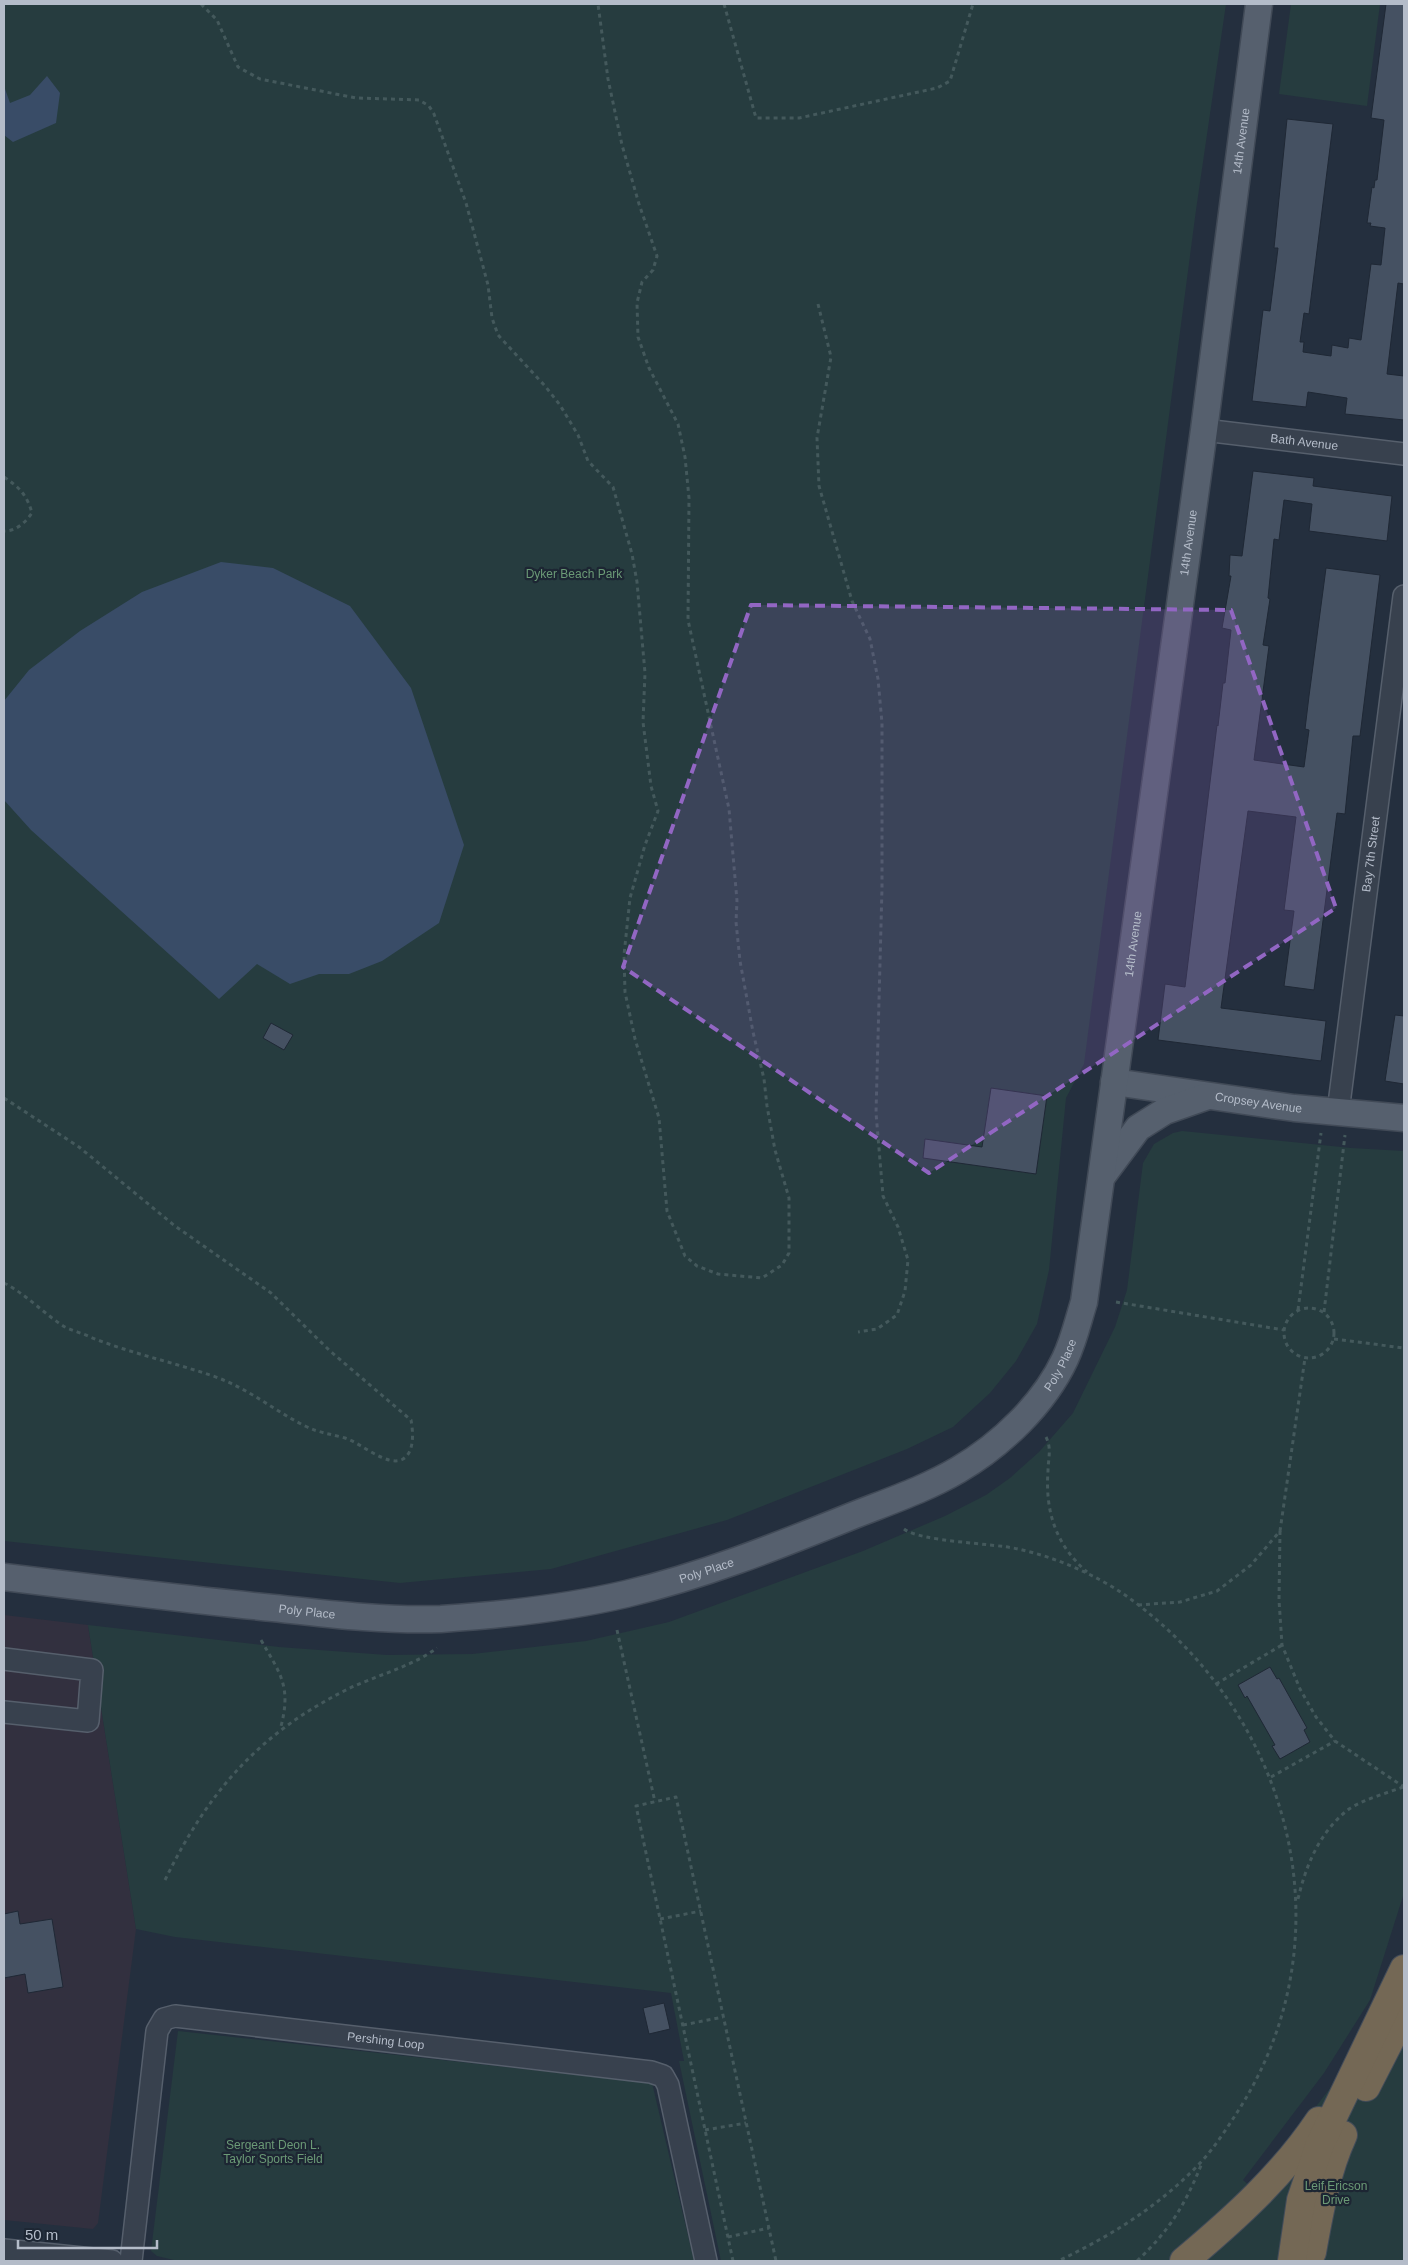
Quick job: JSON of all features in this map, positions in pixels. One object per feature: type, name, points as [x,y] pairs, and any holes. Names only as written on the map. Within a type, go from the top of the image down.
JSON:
[{"type":"highway","points":[[1292,2261],[1301,2200],[1310,2170],[1320,2144],[1404,1968]]},
{"type":"highway","points":[[1310,2261],[1321,2200],[1337,2148],[1404,2012]]},
{"type":"highway","points":[[1184,2261],[1227,2225],[1267,2187],[1316,2126],[1354,2071]]},
{"type":"main road","name":"14th Avenue","points":[[1114,1082],[1204,430],[1259,4]]},
{"type":"main road","name":"Cropsey Avenue","points":[[1114,1082],[1294,1108],[1342,1124],[1404,1118]]},
{"type":"main road","name":"Poly Place","points":[[4,1576],[115,1592],[299,1611],[398,1618],[440,1619],[540,1610],[587,1602],[651,1587],[736,1561],[918,1489],[958,1470],[1013,1428],[1050,1385],[1064,1362],[1074,1338],[1084,1302],[1114,1082]]},
{"type":"main road","points":[[1100,1179],[1138,1128],[1165,1111],[1208,1096]]},
{"type":"street","name":"Bath Avenue","points":[[1204,430],[1404,454]]},
{"type":"street","name":"Bay 7th Street","points":[[1342,1124],[1404,596]]},
{"type":"street","points":[[4,1659],[92,1670],[88,1721],[4,1712]]},
{"type":"street","name":"Pershing Loop","points":[[130,2261],[157,2031],[164,2018],[175,2016],[641,2070],[663,2076],[668,2085],[706,2261]]},
{"type":"street","points":[[4,2250],[112,2261]]},
{"type":"path","points":[[202,4],[217,20],[238,67],[260,79],[356,98],[419,100],[429,106],[434,114],[466,203],[488,285],[492,318],[498,336],[545,386],[560,405],[578,435],[588,461],[613,487],[632,554],[637,582],[644,673],[643,722],[651,786],[658,811],[645,845],[630,898],[624,955],[625,992],[635,1039],[658,1118],[667,1212],[685,1256],[697,1266],[718,1274],[762,1278],[782,1265],[789,1252],[788,1198],[775,1150],[764,1079],[740,961],[729,809],[688,620],[689,498],[685,457],[678,424],[649,368],[638,337],[637,303],[642,282],[652,270],[658,256],[639,204],[622,145],[608,79],[598,4]]},
{"type":"path","points":[[724,4],[756,118],[799,118],[937,88],[950,81],[973,4]]},
{"type":"path","points":[[818,304],[831,357],[817,438],[819,486],[852,601],[870,639],[878,679],[882,723],[882,888],[876,1113],[884,1196],[898,1227],[908,1260],[905,1291],[897,1315],[877,1329],[858,1332]]},
{"type":"path","points":[[4,477],[18,486],[28,498],[32,513],[25,523],[10,531],[4,531]]},
{"type":"path","points":[[4,1098],[79,1147],[175,1226],[271,1293],[330,1351],[411,1420],[413,1433],[410,1451],[403,1459],[381,1458],[365,1446],[344,1438],[321,1434],[246,1389],[212,1376],[112,1346],[66,1327],[4,1283]]},
{"type":"path","points":[[1324,1312],[1342,1124]]},
{"type":"path","points":[[1298,1310],[1321,1133]]},
{"type":"path","points":[[1116,1302],[1284,1330]]},
{"type":"path","points":[[1314,1308],[1324,1312],[1333,1323],[1334,1339],[1331,1346],[1320,1356],[1305,1358],[1291,1351],[1284,1337],[1284,1330],[1291,1315],[1298,1310],[1314,1308]]},
{"type":"path","points":[[1334,1339],[1404,1348]]},
{"type":"path","points":[[1305,1358],[1280,1531],[1279,1600],[1282,1645],[1300,1689],[1316,1717],[1335,1741],[1404,1787]]},
{"type":"path","points":[[1046,1437],[1050,1446],[1046,1492],[1049,1512],[1056,1533],[1067,1550],[1090,1574]]},
{"type":"path","points":[[904,1529],[909,1533],[937,1538],[1018,1548],[1050,1558],[1090,1574],[1158,1620],[1202,1664],[1234,1710],[1262,1756],[1271,1778],[1294,1866],[1296,1904],[1295,1956],[1288,1998],[1274,2043],[1254,2086],[1202,2161],[1160,2200],[1112,2234],[1058,2261]]},
{"type":"path","points":[[1138,1605],[1180,1602],[1217,1591],[1251,1565],[1280,1531]]},
{"type":"path","points":[[617,1630],[655,1802]]},
{"type":"path","points":[[260,1640],[284,1681],[284,1715],[280,1730]]},
{"type":"path","points":[[1216,1684],[1282,1645]]},
{"type":"path","points":[[165,1880],[184,1840],[228,1778],[280,1730],[346,1690],[437,1648]]},
{"type":"path","points":[[1271,1778],[1335,1741]]},
{"type":"path","points":[[1296,1904],[1304,1875],[1314,1851],[1329,1827],[1350,1808],[1404,1787]]},
{"type":"path","points":[[733,2261],[636,1806],[676,1797],[776,2261]]},
{"type":"path","points":[[660,1919],[701,1911]]},
{"type":"path","points":[[683,2025],[723,2017]]},
{"type":"path","points":[[705,2130],[746,2123]]},
{"type":"path","points":[[1137,2261],[1156,2243],[1176,2218],[1192,2189],[1202,2161]]},
{"type":"path","points":[[728,2237],[769,2228]]},
{"type":"highlighted area","points":[[751,605],[1231,610],[1336,908],[929,1173],[623,967]]},
{"type":"shaded area","points":[[4,1615],[88,1625],[136,1929],[98,2223],[93,2229],[4,2220]]},
{"type":"green space","name":"Dyker Beach Park","points":[[4,4],[1226,4],[1196,210],[1084,1064],[1066,1098],[1049,1270],[1037,1324],[1016,1361],[990,1393],[953,1427],[907,1449],[727,1520],[551,1569],[400,1583],[4,1541]]},
{"type":"green space","points":[[1291,4],[1380,4],[1367,106],[1279,94]]},
{"type":"green space","name":"Leif Ericson Drive","points":[[1182,1131],[1351,1148],[1404,1151],[1404,1893],[1370,2000],[1324,2073],[1243,2180],[1251,2187],[1263,2176],[1334,2083],[1383,2004],[1404,2008],[1404,2261],[721,2261],[679,2061],[684,2061],[671,1993],[175,1937],[136,1929],[88,1625],[279,1647],[387,1655],[472,1654],[586,1641],[669,1622],[863,1551],[945,1516],[986,1495],[1010,1478],[1039,1452],[1073,1413],[1115,1327],[1127,1290],[1143,1163],[1154,1144],[1173,1133]]},
{"type":"green space","name":"Sergeant Deon L. Taylor Sports Field","points":[[178,2031],[652,2083],[694,2261],[178,2261],[157,2256],[151,2251]]},
{"type":"water","points":[[47,76],[60,93],[56,123],[13,142],[4,135],[4,86],[10,103],[30,95]]},
{"type":"water","points":[[221,562],[273,568],[350,606],[411,688],[464,845],[439,923],[382,961],[349,974],[319,974],[290,984],[257,964],[219,999],[31,830],[4,800],[4,701],[29,670],[80,631],[142,592]]},
{"type":"building","points":[[1386,4],[1404,4],[1404,284],[1398,283],[1387,374],[1404,376],[1404,420],[1345,414],[1347,398],[1308,392],[1306,407],[1252,401],[1263,310],[1270,311],[1278,248],[1274,248],[1287,119],[1333,124],[1309,314],[1304,313],[1300,342],[1304,342],[1303,352],[1331,356],[1332,345],[1348,348],[1349,338],[1361,340],[1371,264],[1381,265],[1385,228],[1370,226],[1371,223],[1367,223],[1372,187],[1374,188],[1375,180],[1377,180],[1384,120],[1371,118]]},
{"type":"building","points":[[1253,471],[1314,478],[1313,486],[1392,496],[1387,541],[1309,531],[1312,504],[1284,500],[1279,540],[1274,539],[1268,598],[1270,599],[1263,645],[1269,646],[1254,760],[1304,767],[1309,730],[1305,729],[1326,568],[1380,575],[1360,736],[1353,736],[1345,814],[1337,813],[1314,990],[1284,986],[1294,911],[1284,910],[1296,817],[1248,811],[1221,1008],[1326,1021],[1321,1061],[1158,1040],[1165,984],[1185,987],[1217,725],[1223,683],[1225,683],[1231,630],[1222,628],[1231,576],[1229,576],[1230,555],[1242,556]]},
{"type":"building","points":[[1395,1015],[1404,1016],[1404,1084],[1385,1081]]},
{"type":"building","points":[[271,1023],[293,1035],[284,1050],[263,1038]]},
{"type":"building","points":[[991,1088],[1047,1096],[1036,1174],[923,1158],[925,1139],[982,1147]]},
{"type":"building","points":[[1270,1667],[1277,1679],[1279,1678],[1307,1728],[1304,1730],[1310,1742],[1280,1759],[1272,1746],[1275,1745],[1247,1696],[1245,1698],[1238,1685]]},
{"type":"building","points":[[18,1911],[20,1924],[52,1919],[63,1987],[28,1993],[25,1974],[4,1978],[4,1914]]},
{"type":"building","points":[[664,2003],[670,2029],[649,2034],[643,2008]]}]
